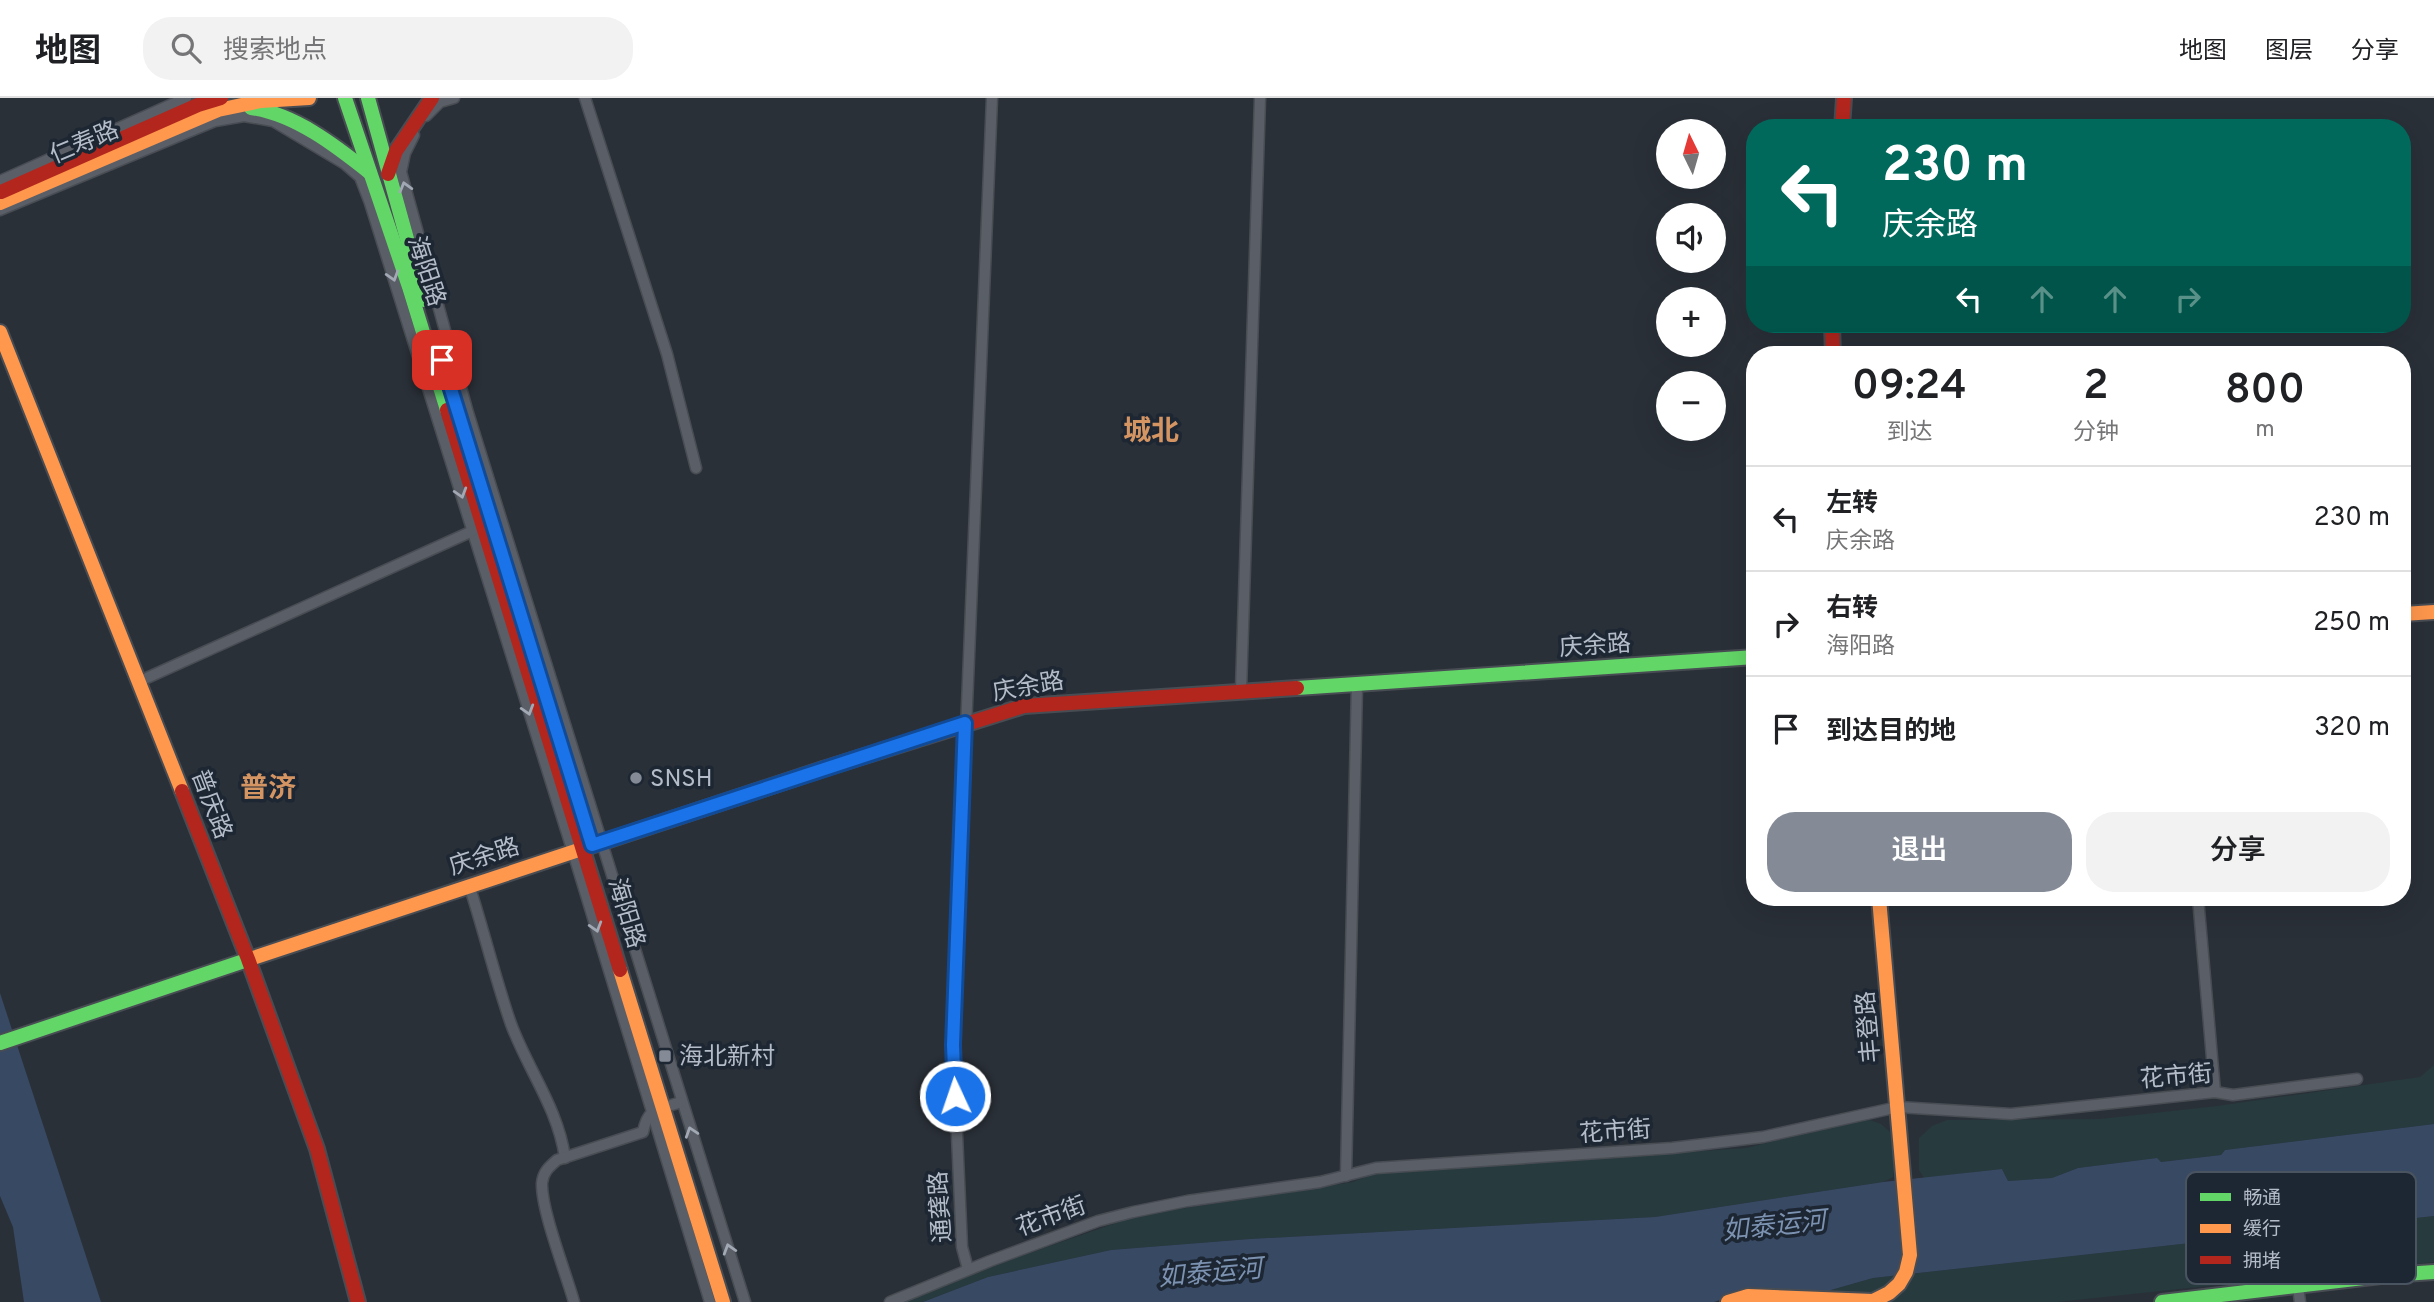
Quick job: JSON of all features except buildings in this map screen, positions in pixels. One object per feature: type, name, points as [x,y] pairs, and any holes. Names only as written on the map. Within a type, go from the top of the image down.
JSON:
[{"type":"street","name":"仁寿路","points":[[0,192],[192,101],[309,98]]},
{"type":"street","name":"海阳路","points":[[345,98],[409,287],[478,528],[587,847]]},
{"type":"street","name":"海阳路","points":[[368,98],[449,385],[587,847],[697,1201],[733,1302]]},
{"type":"street","points":[[388,174],[396,151],[432,98]]},
{"type":"street","points":[[454,98],[440,102],[428,114],[405,153],[401,172],[587,847],[697,1201],[745,1302]]},
{"type":"street","points":[[586,98],[667,354],[696,468]]},
{"type":"street","name":"通龚路","points":[[968,1269],[962,1247],[953,1045],[992,98]]},
{"type":"street","points":[[1241,690],[1261,98]]},
{"type":"street","points":[[1843,119],[1844,98]]},
{"type":"street","points":[[0,181],[192,101]]},
{"type":"street","name":"仁寿路","points":[[0,203],[218,102]]},
{"type":"street","points":[[218,102],[261,108],[286,119],[348,155],[370,173]]},
{"type":"street","points":[[0,210],[215,121],[244,116],[273,121],[345,164],[360,177],[370,203],[478,528],[140,681]]},
{"type":"street","name":"普庆路","points":[[0,332],[248,959],[317,1149],[358,1302]]},
{"type":"street","points":[[2411,613],[2434,612]]},
{"type":"street","name":"庆余路","points":[[0,1043],[469,885],[1024,706],[1746,658]]},
{"type":"street","points":[[1346,1175],[1357,685]]},
{"type":"street","points":[[469,885],[512,1026],[548,1099],[562,1138],[565,1158]]},
{"type":"street","name":"丰登路","points":[[1730,1301],[1748,1296],[1873,1301],[1899,1286],[1907,1270],[1910,1255],[1880,906]]},
{"type":"street","points":[[2200,906],[2215,1092]]},
{"type":"street","name":"花市街","points":[[890,1302],[968,1269],[1098,1221],[1187,1201],[1320,1182],[1376,1168],[1672,1148],[1763,1138],[1898,1107],[2011,1114],[2215,1092],[2233,1095],[2357,1079]]},
{"type":"street","points":[[575,1302],[544,1199],[542,1181],[546,1169],[556,1160],[643,1132],[646,1117],[667,1106]]},
{"type":"street","points":[[697,1201],[710,1302]]},
{"type":"street","name":"海阳路","points":[[697,1201],[723,1302]]},
{"type":"street","points":[[2416,1273],[2434,1272]]},
{"type":"street","points":[[2162,1302],[2299,1295],[2348,1284]]},
{"type":"green space","points":[[2434,1065],[2434,1124],[2225,1150],[2221,1155],[2161,1162],[2157,1158],[2078,1168],[2052,1178],[2008,1181],[2002,1169],[1924,1178],[1919,1170],[1919,1138],[1932,1126],[1947,1120],[2100,1119],[2217,1106],[2420,1077]]},
{"type":"green space","points":[[1867,1119],[1881,1124],[1890,1132],[1893,1177],[1883,1182],[1655,1217],[1250,1239],[1111,1250],[988,1277],[923,1302],[903,1302],[981,1270],[1139,1215],[1353,1182],[1375,1173],[1746,1148]]},
{"type":"green space","points":[[2434,1216],[2434,1262],[2416,1264],[2416,1218]]},
{"type":"green space","points":[[2186,1243],[2186,1284],[2227,1284],[2057,1302],[1810,1302],[1831,1290],[1873,1278]]},
{"type":"water","points":[[0,993],[101,1302],[24,1302],[13,1227],[0,1196]]},
{"type":"water","name":"如泰运河","points":[[2434,1124],[2434,1216],[2416,1218],[2416,1172],[2186,1172],[2186,1243],[1873,1278],[1831,1290],[1810,1302],[1731,1296],[1714,1302],[923,1302],[988,1277],[1111,1250],[1250,1239],[1655,1217],[1883,1182],[2002,1169],[2008,1181],[2052,1178],[2078,1168],[2157,1158],[2161,1162],[2221,1155],[2225,1150]]},
{"type":"traffic: fast","points":[[345,98],[409,287],[447,410]]},
{"type":"traffic: fast","points":[[368,98],[424,300]]},
{"type":"traffic: fast","points":[[251,108],[267,111],[299,124],[329,142],[370,173]]},
{"type":"traffic: fast","points":[[1297,688],[1746,658]]},
{"type":"traffic: fast","points":[[0,1043],[250,959]]},
{"type":"traffic: fast","points":[[2416,1273],[2434,1272]]},
{"type":"traffic: fast","points":[[2162,1302],[2313,1284]]},
{"type":"traffic: slow","points":[[0,203],[218,110],[261,101],[309,98]]},
{"type":"traffic: slow","points":[[0,332],[182,791]]},
{"type":"traffic: slow","points":[[2411,613],[2434,612]]},
{"type":"traffic: slow","points":[[250,959],[823,769]]},
{"type":"traffic: slow","points":[[1728,1302],[1748,1296],[1873,1301],[1889,1293],[1899,1284],[1906,1272],[1910,1255],[1880,906]]},
{"type":"traffic: slow","points":[[620,970],[723,1302]]},
{"type":"traffic: jam","points":[[1,192],[198,105],[221,98]]},
{"type":"traffic: jam","points":[[388,174],[396,151],[432,98]]},
{"type":"traffic: jam","points":[[1843,119],[1844,98]]},
{"type":"traffic: jam","points":[[1832,333],[1833,346]]},
{"type":"traffic: jam","points":[[447,410],[620,970]]},
{"type":"traffic: jam","points":[[823,769],[1024,706],[1297,688]]},
{"type":"traffic: jam","points":[[182,791],[248,959],[317,1149],[358,1302]]},
{"type":"place","name":"SNSH","points":[[636,778]]},
{"type":"place","name":"海北新村","points":[[665,1056]]},
{"type":"district","name":"城北","points":[[1151,430]]},
{"type":"district","name":"普济","points":[[268,787]]},
{"type":"route","points":[[442,360],[592,845],[965,723],[953,1045],[955,1096]]}]
